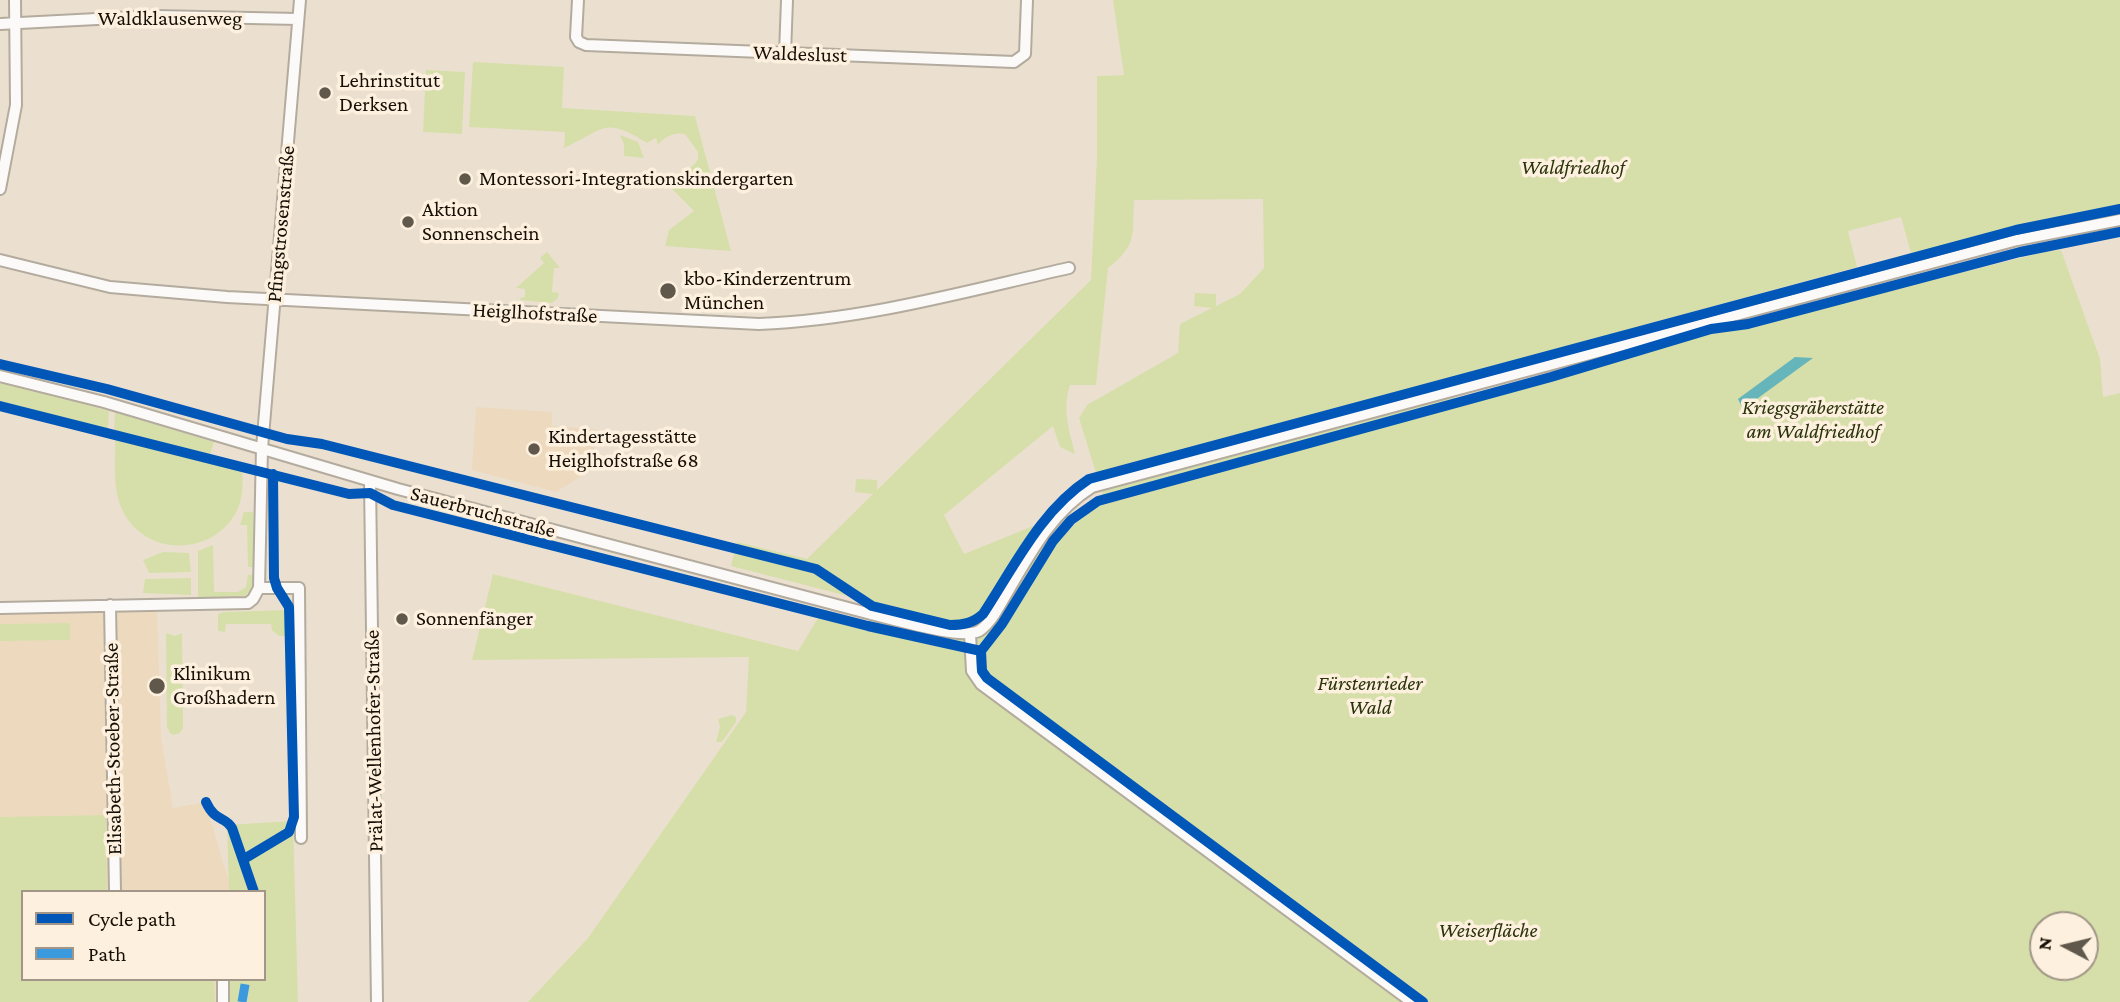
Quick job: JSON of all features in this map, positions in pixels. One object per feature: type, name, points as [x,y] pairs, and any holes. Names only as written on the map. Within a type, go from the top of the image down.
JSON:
[{"type":"street","points":[[0,189],[16,105],[15,0]]},
{"type":"street","name":"Pfingstrosenstraße","points":[[259,587],[262,448],[300,0]]},
{"type":"street","name":"Waldeslust","points":[[579,0],[576,37],[586,45],[1014,62],[1025,54],[1027,45],[1027,0]]},
{"type":"street","points":[[785,54],[787,0]]},
{"type":"street","name":"Waldklausenweg","points":[[0,24],[155,16],[299,19]]},
{"type":"street","points":[[1412,1002],[981,684],[972,670],[970,634],[986,626],[994,615],[1049,525],[1065,508],[1092,487],[2017,240],[2120,220]]},
{"type":"street","name":"Heiglhofstraße","points":[[0,260],[110,287],[275,300],[760,324],[794,323],[872,312],[1069,268]]},
{"type":"street","name":"Sauerbruchstraße","points":[[0,376],[104,402],[370,481],[839,606],[950,632],[970,634]]},
{"type":"street","name":"Prälat-Wellenhofer-Straße","points":[[370,481],[377,1002]]},
{"type":"street","points":[[0,608],[248,603],[259,587],[299,588],[301,838]]},
{"type":"street","name":"Elisabeth-Stoeber-Straße","points":[[110,606],[116,890]]},
{"type":"street","points":[[223,981],[223,1002]]},
{"type":"shaded area","name":"Kindertagesstätte Heiglhofstraße 68","points":[[476,407],[552,412],[552,426],[596,429],[593,469],[556,492],[472,470]]},
{"type":"shaded area","name":"Klinikum Großhadern","points":[[157,609],[161,737],[173,808],[205,802],[230,885],[229,890],[21,890],[21,981],[228,981],[228,1002],[0,1002],[0,611]]},
{"type":"green space","name":"Fürstenrieder Wald","points":[[1113,0],[2120,0],[2120,206],[1911,253],[1901,217],[1848,231],[1857,267],[1450,378],[1456,404],[1711,331],[1748,325],[2061,250],[2100,359],[2103,397],[2120,393],[2120,1002],[528,1002],[588,938],[746,712],[749,657],[472,660],[493,574],[798,651],[818,618],[871,630],[883,605],[731,566],[737,542],[807,559],[873,494],[855,492],[856,479],[877,480],[877,490],[1091,280],[1097,157],[1097,76],[1124,75]],"holes":[[[1263,199],[1264,268],[1240,294],[1216,306],[1216,294],[1195,293],[1194,306],[1212,308],[1180,324],[1178,353],[1087,405],[1079,418],[1105,502],[1077,522],[1056,542],[1033,526],[964,554],[944,515],[1053,426],[1060,447],[1075,454],[1067,420],[1070,385],[1096,385],[1108,268],[1118,260],[1132,238],[1134,200]]]},
{"type":"green space","points":[[473,62],[564,67],[562,108],[695,116],[731,251],[665,246],[669,230],[694,211],[663,180],[687,170],[698,159],[698,152],[685,134],[670,135],[658,145],[656,138],[647,143],[621,129],[604,128],[564,148],[565,132],[469,127]]},
{"type":"green space","points":[[426,70],[465,72],[462,134],[423,132]]},
{"type":"green space","points":[[620,135],[638,142],[644,158],[624,156],[624,144]]},
{"type":"green space","points":[[547,252],[560,268],[554,268],[552,292],[559,293],[558,298],[552,303],[520,300],[525,297],[525,289],[516,288],[544,263],[540,258]]},
{"type":"green space","points":[[0,380],[109,411],[108,430],[0,401]]},
{"type":"green space","points":[[115,412],[214,442],[210,455],[114,431]]},
{"type":"green space","points":[[115,439],[242,470],[241,499],[231,521],[217,534],[201,542],[165,544],[148,537],[133,526],[119,501]]},
{"type":"green space","points":[[244,512],[253,512],[254,567],[248,567],[247,525],[240,525]]},
{"type":"green space","points":[[213,545],[214,592],[238,592],[246,587],[248,575],[254,574],[252,589],[245,596],[198,598],[198,551]]},
{"type":"green space","points":[[163,552],[189,553],[191,572],[149,573],[143,560]]},
{"type":"green space","points":[[191,578],[191,595],[143,593],[145,579]]},
{"type":"green space","points":[[287,610],[288,636],[279,636],[272,630],[271,624],[226,624],[225,632],[218,631],[218,614],[224,612]]},
{"type":"green space","points":[[70,623],[70,640],[0,641],[0,624]]},
{"type":"green space","points":[[166,633],[175,636],[182,633],[183,728],[180,733],[174,735],[167,727]]},
{"type":"green space","points":[[732,715],[736,717],[736,722],[722,742],[716,742],[720,727],[718,719]]},
{"type":"green space","points":[[106,815],[107,890],[21,890],[21,981],[214,981],[215,1002],[0,1002],[0,817]]},
{"type":"green space","points":[[293,821],[298,1002],[228,1002],[228,981],[266,981],[266,890],[229,890],[227,825]]},
{"type":"water","points":[[1795,357],[1813,358],[1743,409],[1738,399]]},
{"type":"marked path","points":[[242,1002],[246,981]]},
{"type":"cycle path","points":[[0,364],[107,389],[287,439],[322,444],[816,569],[872,606],[955,625],[972,621],[983,614],[1043,523],[1072,492],[1089,479],[2016,230],[2120,209]]},
{"type":"cycle path","points":[[1423,1002],[987,678],[982,671],[981,651],[1002,624],[1053,541],[1071,520],[1098,501],[1551,377],[1711,329],[1748,324],[2020,252],[2120,232]]},
{"type":"cycle path","points":[[0,406],[349,494],[370,493],[393,505],[868,626],[981,651]]},
{"type":"cycle path","points":[[244,859],[289,832],[294,817],[289,607],[274,578],[273,474]]},
{"type":"cycle path","points":[[206,802],[213,813],[232,828],[253,890]]},
{"type":"place","name":"Lehrinstitut Derksen","points":[[325,93]]},
{"type":"place","name":"Montessori-Integrationskindergarten","points":[[465,179]]},
{"type":"place","name":"Aktion Sonnenschein","points":[[408,222]]},
{"type":"place","name":"kbo-Kinderzentrum München","points":[[668,291]]},
{"type":"place","name":"Kindertagesstätte Heiglhofstraße 68","points":[[534,449]]},
{"type":"place","name":"Sonnenfänger","points":[[402,619]]},
{"type":"place","name":"Klinikum Großhadern","points":[[157,686]]},
{"type":"park label","name":"Waldfriedhof","points":[[1573,168]]},
{"type":"park label","name":"Kriegsgräberstätte am Waldfriedhof","points":[[1813,420]]},
{"type":"park label","name":"Weiserfläche","points":[[1488,931]]}]
